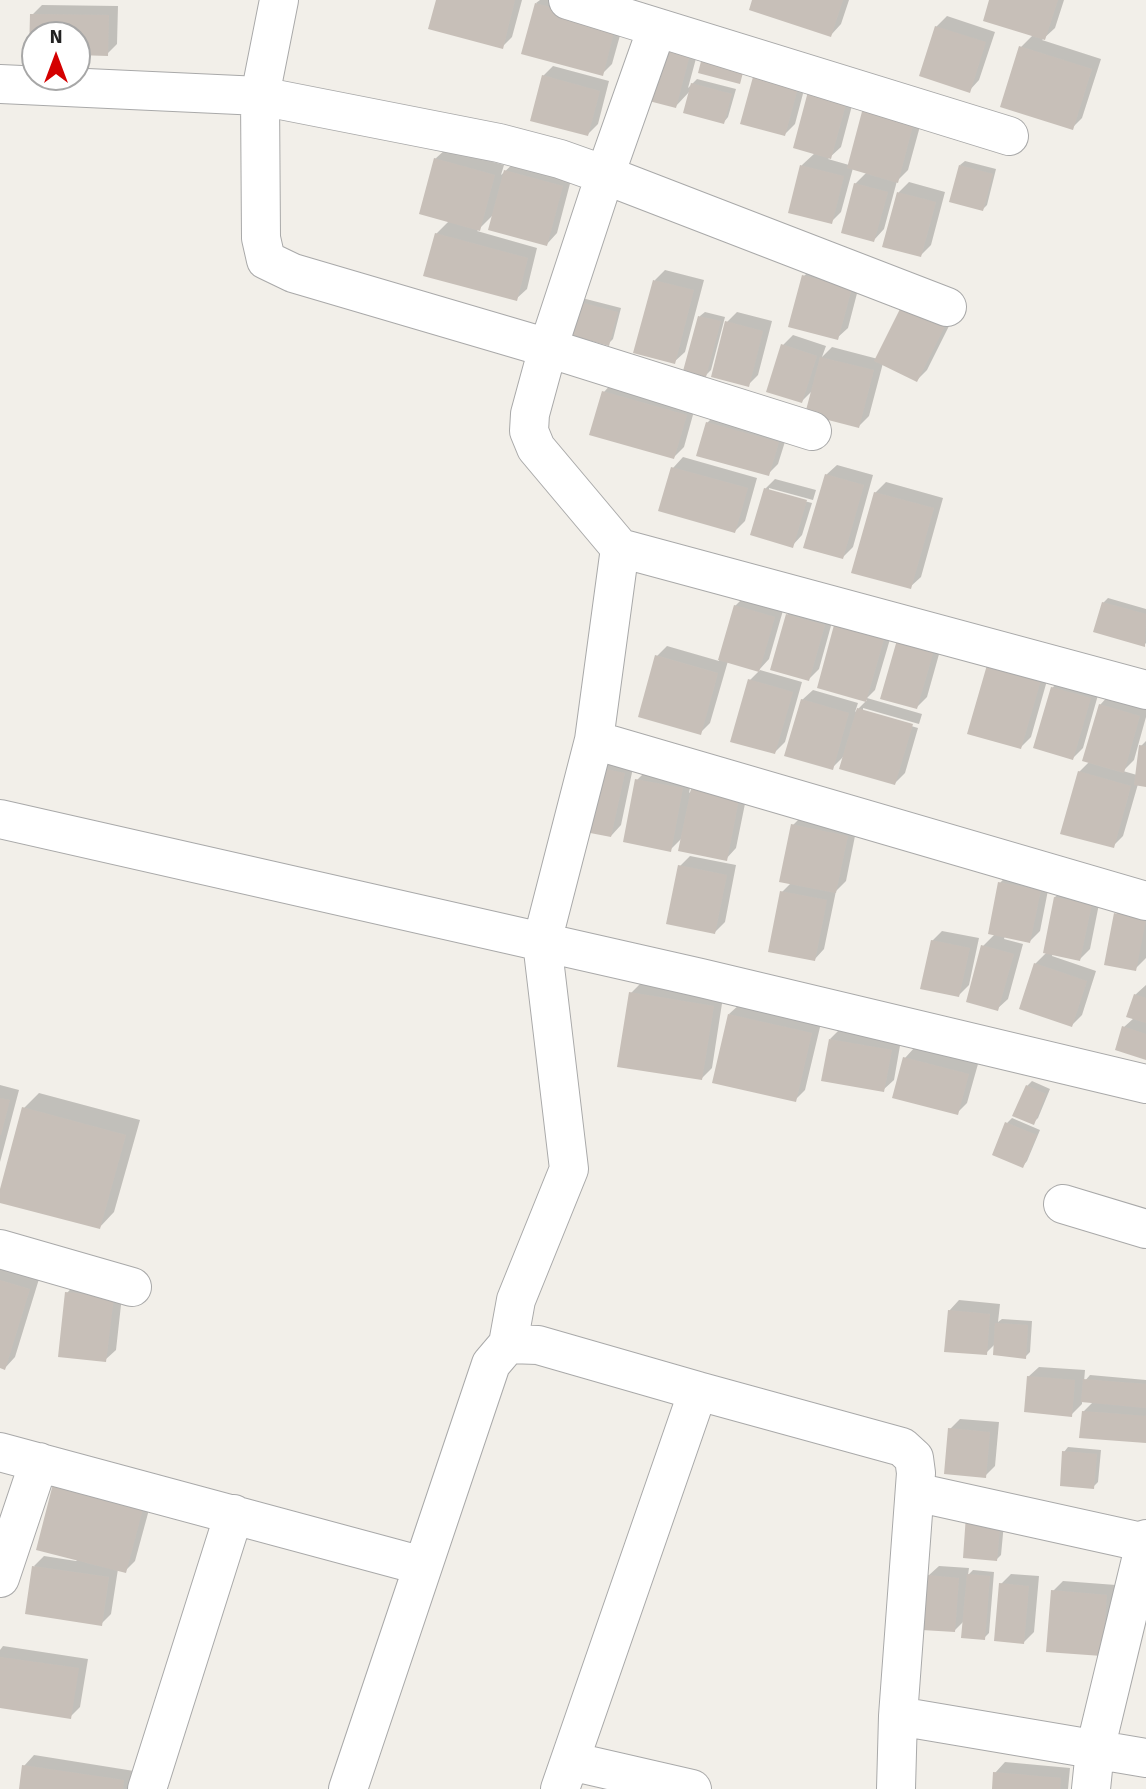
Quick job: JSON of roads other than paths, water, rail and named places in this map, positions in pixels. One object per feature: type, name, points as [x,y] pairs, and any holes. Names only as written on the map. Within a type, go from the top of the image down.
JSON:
[{"type":"street","points":[[279,0],[260,96],[261,238],[266,260],[293,273],[548,348],[812,431]]},
{"type":"street","points":[[568,0],[1009,136]]},
{"type":"street","points":[[657,28],[548,348],[530,414],[529,431],[536,448],[620,548],[1146,690]]},
{"type":"street","points":[[0,84],[260,96],[499,143],[560,159],[605,175],[947,307]]},
{"type":"street","points":[[348,1789],[491,1364],[508,1344],[516,1300],[569,1169],[542,942],[594,740],[620,548]]},
{"type":"street","points":[[594,740],[1146,901]]},
{"type":"street","points":[[0,819],[542,942],[1146,1084]]},
{"type":"street","points":[[1063,1204],[1146,1229]]},
{"type":"street","points":[[0,1249],[132,1287]]},
{"type":"street","points":[[508,1344],[538,1345],[902,1447],[914,1458],[915,1492],[895,1789]]},
{"type":"street","points":[[692,1789],[565,1775],[698,1391]]},
{"type":"street","points":[[0,1452],[423,1566]]},
{"type":"street","points":[[0,1578],[39,1462]]},
{"type":"street","points":[[915,1492],[1146,1541],[1096,1750],[1091,1789]]},
{"type":"street","points":[[147,1789],[234,1514]]},
{"type":"street","points":[[898,1716],[1146,1758]]}]
